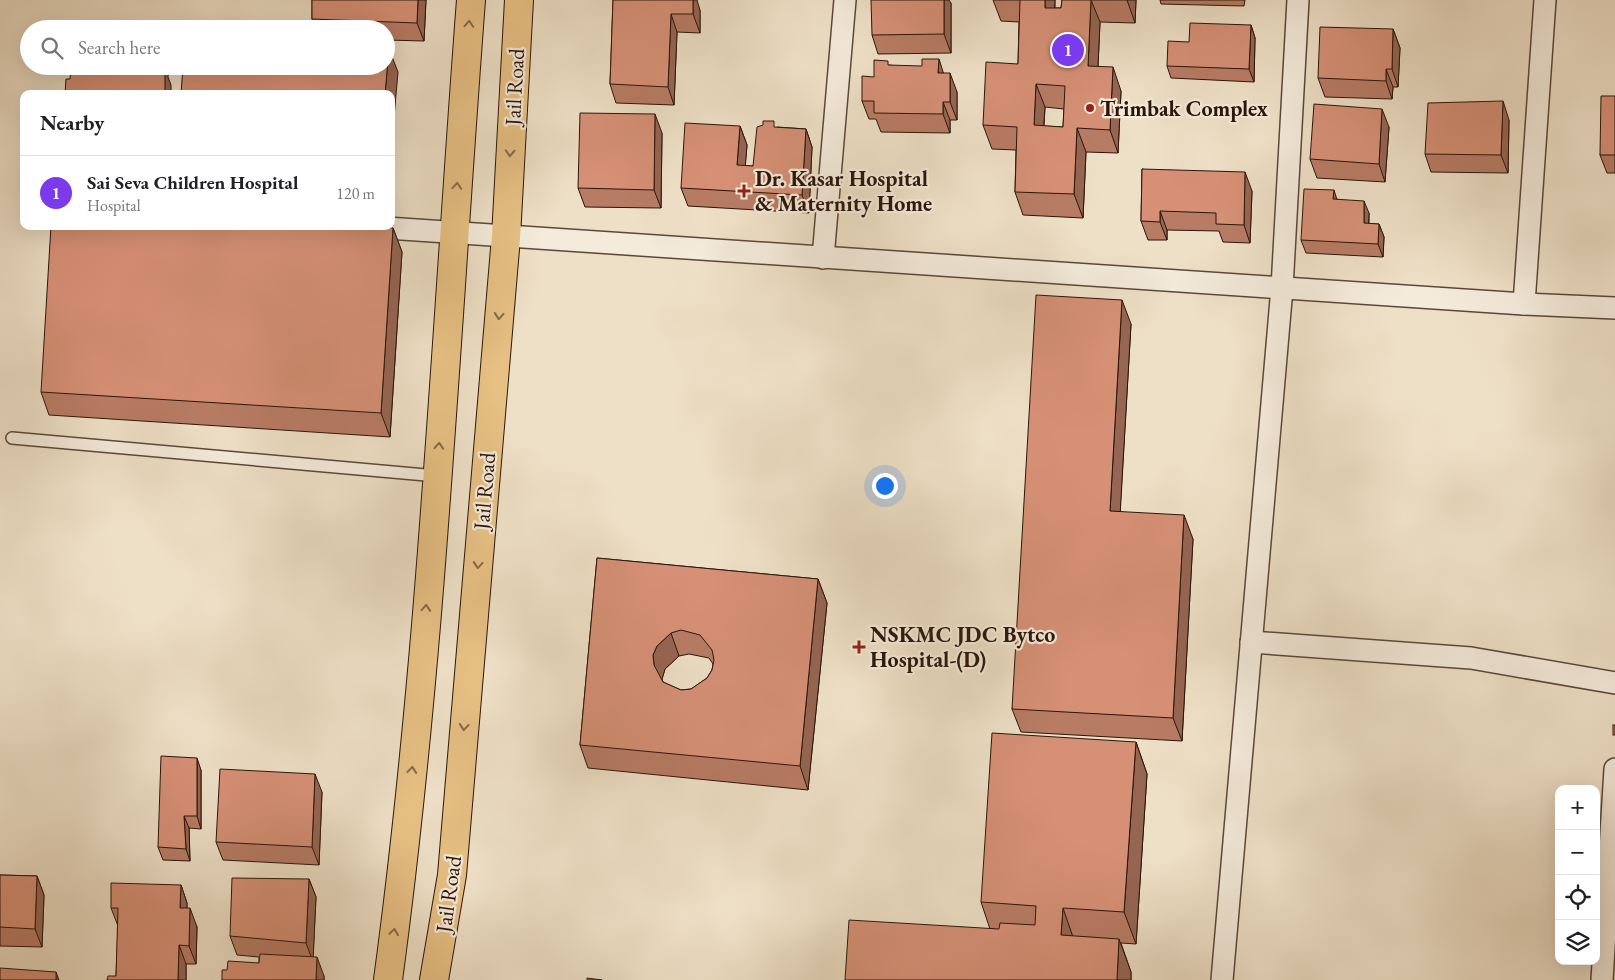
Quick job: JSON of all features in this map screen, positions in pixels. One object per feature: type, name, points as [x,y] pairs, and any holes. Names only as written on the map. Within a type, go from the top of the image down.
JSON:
[{"type":"main road","points":[[388,980],[403,867],[437,476],[471,0]]},
{"type":"main road","name":"Jail Road","points":[[434,980],[452,875],[506,237],[519,0]]},
{"type":"street","points":[[823,258],[845,0]]},
{"type":"street","points":[[1222,980],[1282,288],[1298,0]]},
{"type":"street","points":[[1524,304],[1545,0]]},
{"type":"street","points":[[395,229],[1524,304],[1615,308]]},
{"type":"street","points":[[1251,642],[1472,658],[1615,682]]},
{"type":"street","points":[[1602,980],[1615,769]]},
{"type":"lane","points":[[12,438],[437,476]]},
{"type":"building","points":[[312,0],[418,0],[417,23],[395,22],[395,20],[312,19]]},
{"type":"building","points":[[613,0],[693,0],[693,14],[671,14],[668,87],[610,84]]},
{"type":"building","points":[[871,0],[944,0],[944,34],[872,35]]},
{"type":"building","name":"Trimbak Complex","points":[[1020,0],[1045,0],[1045,8],[1061,8],[1062,0],[1091,0],[1088,66],[1113,67],[1110,130],[1077,128],[1074,194],[1015,192],[1017,127],[983,125],[986,62],[1018,64]],"holes":[[[1036,84],[1065,86],[1063,127],[1034,125]]]},
{"type":"building","points":[[1190,23],[1251,25],[1249,69],[1167,66],[1168,41],[1189,42]]},
{"type":"building","points":[[1320,27],[1393,29],[1392,69],[1386,69],[1386,81],[1318,78]]},
{"type":"building","points":[[922,59],[939,59],[938,73],[950,73],[950,102],[943,102],[943,114],[874,113],[874,101],[862,101],[862,76],[874,77],[874,60],[888,61],[888,65],[922,66]]},
{"type":"building","points":[[70,75],[165,75],[165,90],[65,90],[66,79],[70,79]]},
{"type":"building","points":[[182,75],[387,75],[385,90],[181,90]]},
{"type":"building","points":[[1601,96],[1615,96],[1615,155],[1600,155]]},
{"type":"building","points":[[1503,101],[1501,155],[1425,154],[1428,103]]},
{"type":"building","points":[[1314,104],[1382,109],[1379,164],[1310,159]]},
{"type":"building","points":[[580,113],[655,114],[654,190],[578,188]]},
{"type":"building","points":[[763,121],[774,121],[774,127],[806,129],[802,195],[681,188],[685,123],[740,126],[737,165],[753,166],[757,127],[763,125]]},
{"type":"building","points":[[1142,169],[1245,172],[1244,225],[1216,224],[1216,213],[1160,211],[1160,222],[1141,221]]},
{"type":"building","points":[[1304,189],[1334,190],[1333,199],[1364,201],[1364,223],[1379,224],[1378,244],[1301,240]]},
{"type":"building","points":[[51,230],[393,230],[381,413],[41,392]]},
{"type":"building","points":[[1036,295],[1122,300],[1110,511],[1184,515],[1173,718],[1012,709]]},
{"type":"building","points":[[597,558],[818,579],[800,766],[580,745]],"holes":[[[681,630],[700,635],[712,650],[714,660],[712,670],[707,678],[691,689],[681,690],[663,682],[654,665],[653,655],[657,646],[671,633]]]},
{"type":"building","points":[[1613,725],[1615,725],[1615,735],[1613,735]]},
{"type":"building","points":[[992,733],[1136,742],[1124,912],[1063,908],[1061,935],[1119,939],[1117,980],[845,980],[849,920],[999,929],[1000,923],[1035,925],[1036,906],[981,902]]},
{"type":"building","points":[[161,756],[197,758],[197,816],[184,816],[186,849],[158,847]]},
{"type":"building","points":[[220,769],[315,774],[312,847],[216,842]]},
{"type":"building","points":[[0,875],[37,876],[35,929],[0,927]]},
{"type":"building","points":[[232,878],[309,879],[306,943],[230,936]]},
{"type":"building","points":[[111,883],[181,885],[180,908],[190,908],[189,946],[179,945],[178,980],[107,980],[108,976],[116,976],[118,908],[111,908]]},
{"type":"building","points":[[260,954],[317,957],[316,980],[222,980],[222,970],[227,970],[228,961],[259,963]]},
{"type":"building","points":[[0,968],[56,972],[56,980],[0,980]]},
{"type":"place","name":"Sai Seva Children Hospital","points":[[1068,50]]},
{"type":"place","name":"Trimbak Complex","points":[[1090,108]]},
{"type":"place","name":"Dr. Kasar Hospital & Maternity Home","points":[[744,191]]},
{"type":"place","name":"NSKMC JDC Bytco Hospital-(D)","points":[[859,647]]}]
